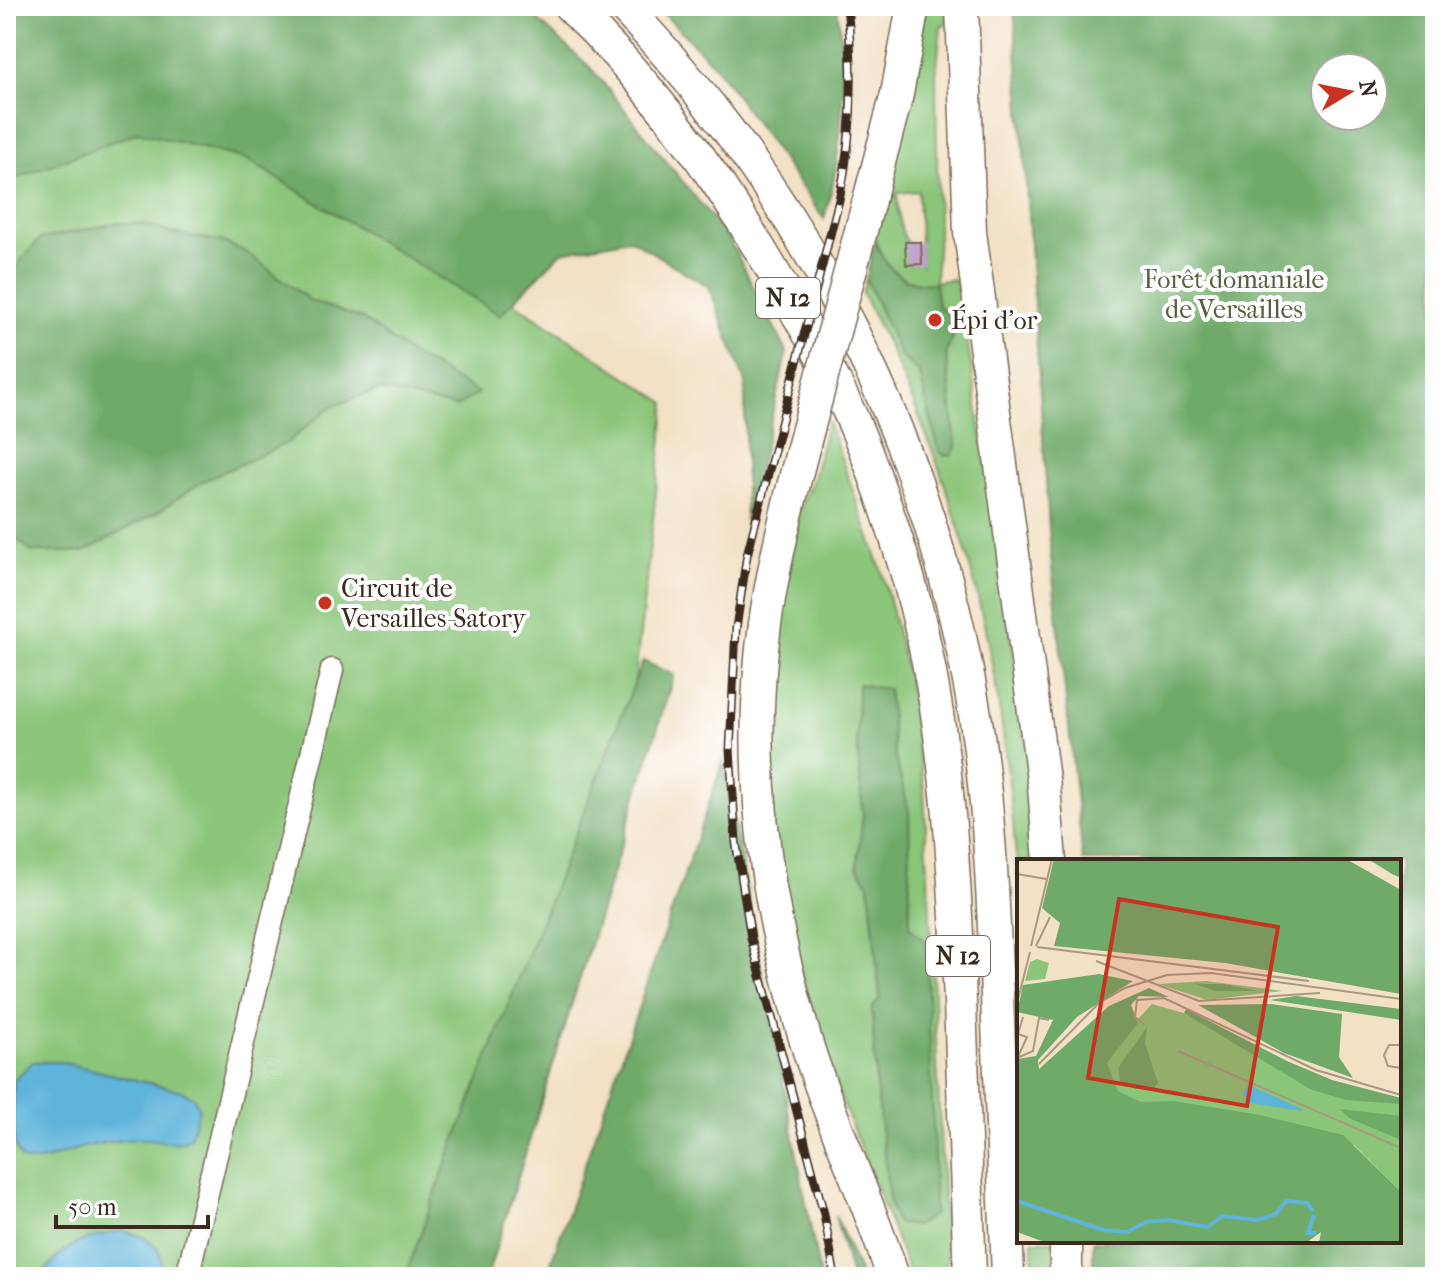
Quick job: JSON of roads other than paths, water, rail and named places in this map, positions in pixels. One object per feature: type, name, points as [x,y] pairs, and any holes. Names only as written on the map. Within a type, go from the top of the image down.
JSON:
[{"type":"highway","name":"N 12","points":[[570,6],[619,55],[677,124],[726,193],[814,342],[850,415],[903,559],[922,638],[937,722],[949,818],[957,920],[970,1277]]},
{"type":"highway","name":"N 12","points":[[623,6],[707,100],[756,167],[807,247],[886,399],[939,552],[960,631],[988,819],[1008,1277]]},
{"type":"highway","points":[[893,1277],[802,1029],[779,935],[763,833],[758,733],[764,627],[778,552],[897,94],[913,6]]},
{"type":"highway","points":[[962,6],[970,232],[1044,787],[1050,859]]},
{"type":"highway","points":[[1066,1243],[1066,1277]]},
{"type":"street","points":[[187,1277],[332,670]]},
{"type":"water","points":[[33,1062],[60,1062],[182,1091],[194,1098],[199,1109],[190,1138],[173,1143],[133,1139],[87,1146],[35,1162],[22,1159],[15,1144],[14,1080]]},
{"type":"water","points":[[122,1231],[140,1236],[158,1250],[161,1257],[160,1277],[41,1277],[58,1257],[76,1244]]},
{"type":"railway","points":[[835,1277],[824,1214],[751,938],[736,842],[730,750],[736,628],[747,555],[844,176],[851,103],[847,6]]},
{"type":"place","name":"Épi d'or","points":[[935,320]]},
{"type":"place","name":"Circuit de Versailles-Satory","points":[[325,603]]},
{"type":"park label","name":"Forêt domaniale de Versailles","points":[[1234,294]]}]
